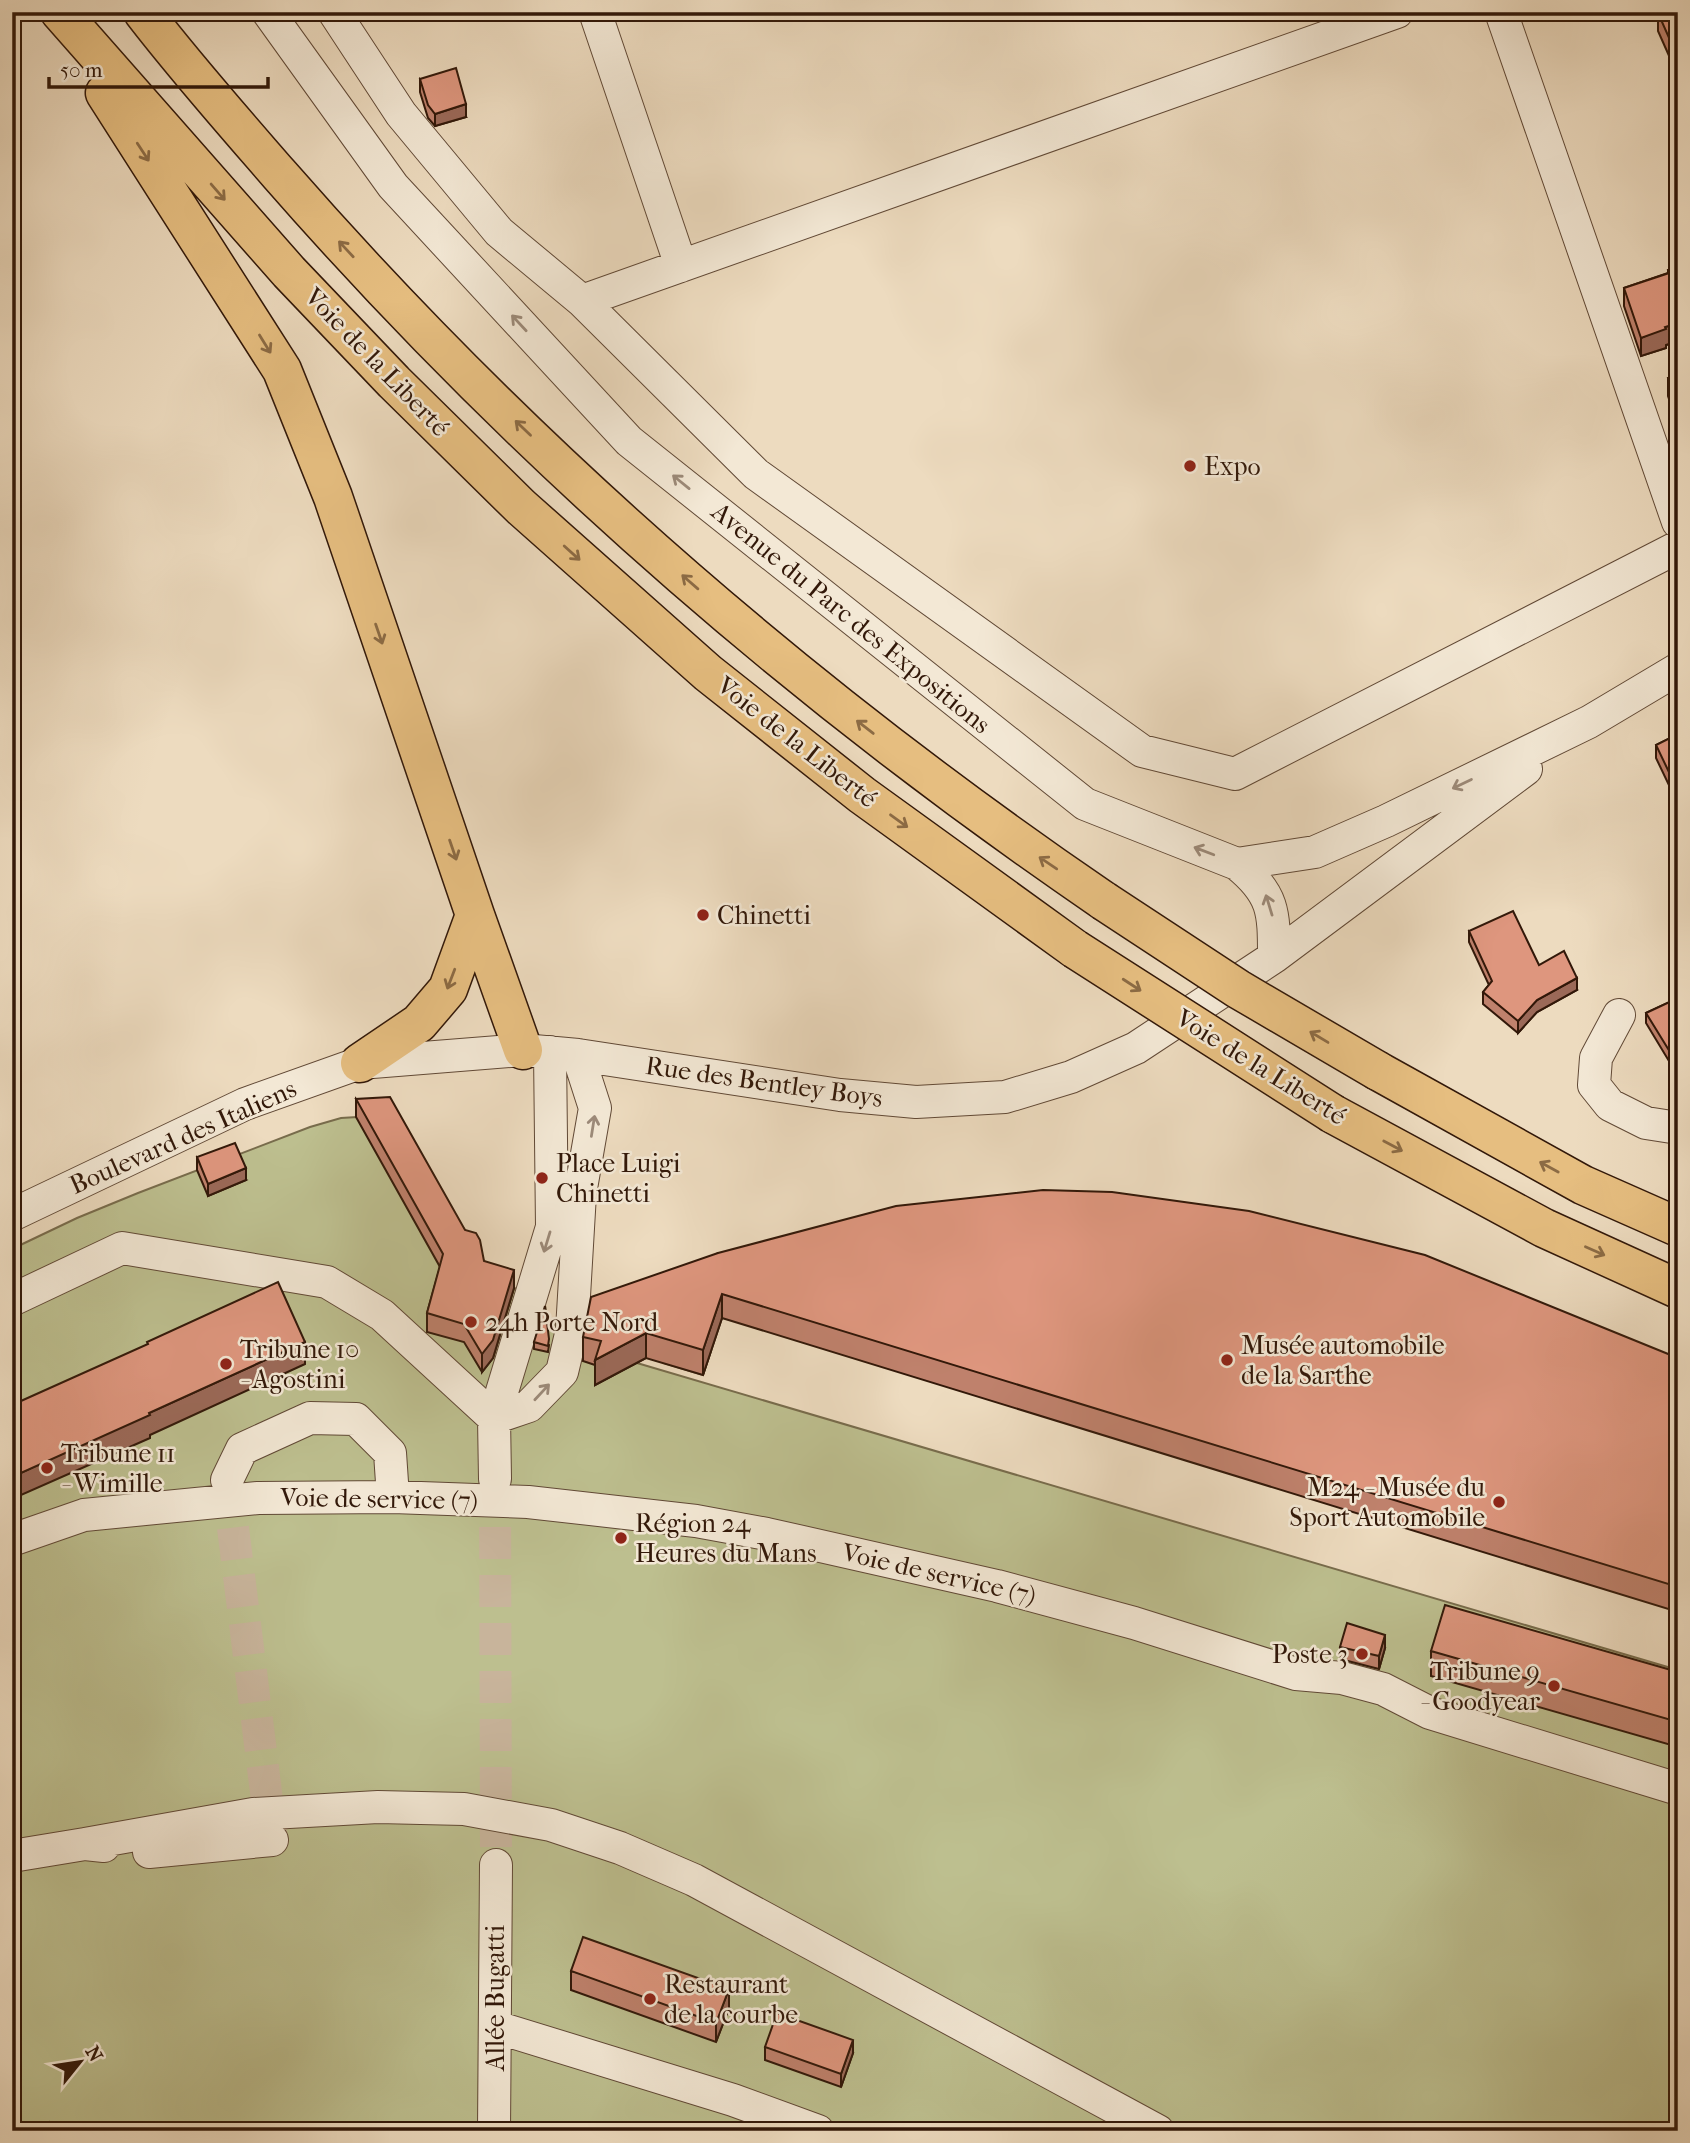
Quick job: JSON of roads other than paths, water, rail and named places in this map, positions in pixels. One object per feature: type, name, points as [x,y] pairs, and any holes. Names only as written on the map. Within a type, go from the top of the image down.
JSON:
[{"type":"highway","points":[[53,12],[282,370],[333,497],[475,915],[550,1052]]},
{"type":"highway","name":"Voie de la Liberté","points":[[60,12],[289,272],[394,382],[521,507],[708,673],[862,795],[1075,948],[1333,1114],[1544,1228],[1678,1289]]},
{"type":"highway","name":"Voie de la Liberté","points":[[143,12],[239,128],[366,270],[486,394],[622,523],[802,677],[930,779],[1104,901],[1238,989],[1378,1072],[1583,1185],[1678,1227]]},
{"type":"highway","points":[[360,1063],[419,1023],[448,989],[475,915]]},
{"type":"street","name":"Avenue du Parc des Expositions","points":[[268,12],[393,186],[629,441],[1085,804],[1237,863],[1315,852],[1386,821],[1589,722]]},
{"type":"street","points":[[334,12],[401,114],[499,232],[582,301],[756,474],[1142,751],[1235,774],[1678,547]]},
{"type":"street","points":[[595,12],[681,266]]},
{"type":"street","points":[[582,301],[1397,12]]},
{"type":"street","points":[[1502,12],[1678,522]]},
{"type":"street","points":[[1589,722],[1678,669]]},
{"type":"street","name":"Rue des Bentley Boys","points":[[550,1052],[839,1096],[916,1102],[1005,1097],[1071,1077],[1136,1048],[1274,957],[1589,722]]},
{"type":"street","points":[[1237,863],[1256,879],[1269,899],[1274,926],[1274,957]]},
{"type":"street","points":[[1619,1015],[1596,1058],[1594,1085],[1609,1105],[1646,1123],[1678,1128]]},
{"type":"street","points":[[495,1479],[494,1418],[552,1227],[550,1052]]},
{"type":"street","points":[[494,1418],[529,1406],[562,1372],[572,1330],[580,1194],[595,1108],[550,1052]]},
{"type":"street","name":"Boulevard des Italiens","points":[[12,1215],[245,1104],[360,1063],[550,1052]]},
{"type":"street","points":[[12,1300],[122,1248],[327,1282],[382,1315],[494,1418]]},
{"type":"street","points":[[227,1480],[242,1450],[310,1418],[356,1419],[390,1453],[393,1497]]},
{"type":"street","name":"Voie de service (7)","points":[[12,1540],[84,1515],[258,1498],[393,1497],[528,1502],[696,1521],[767,1534],[983,1583],[1134,1623],[1296,1674],[1342,1678],[1383,1689],[1430,1713],[1678,1789]]},
{"type":"street","points":[[12,1856],[253,1814],[379,1807],[464,1809],[551,1825],[620,1848],[694,1881],[1158,2131]]},
{"type":"street","points":[[85,1844],[150,1852],[272,1840]]},
{"type":"street","name":"Allée Bugatti","points":[[491,2129],[496,2027],[496,1865]]},
{"type":"street","points":[[496,2027],[733,2100],[818,2131]]},
{"type":"tunnel","points":[[495,1479],[496,1865]]},
{"type":"tunnel","points":[[227,1480],[272,1840]]},
{"type":"place","name":"Expo","points":[[1190,466]]},
{"type":"place","name":"Chinetti","points":[[703,915]]},
{"type":"place","name":"Place Luigi Chinetti","points":[[542,1178]]},
{"type":"place","name":"24h Porte Nord","points":[[471,1322]]},
{"type":"place","name":"Musée automobile de la Sarthe","points":[[1227,1360]]},
{"type":"place","name":"Tribune 10 - Agostini","points":[[226,1364]]},
{"type":"place","name":"Tribune 11 - Wimille","points":[[47,1468]]},
{"type":"place","name":"M24 - Musée du Sport Automobile","points":[[1499,1502]]},
{"type":"place","name":"Région 24 Heures du Mans","points":[[621,1538]]},
{"type":"place","name":"Poste 3","points":[[1362,1654]]},
{"type":"place","name":"Tribune 9 - Goodyear","points":[[1554,1686]]},
{"type":"place","name":"Restaurant de la courbe","points":[[650,1999]]}]
